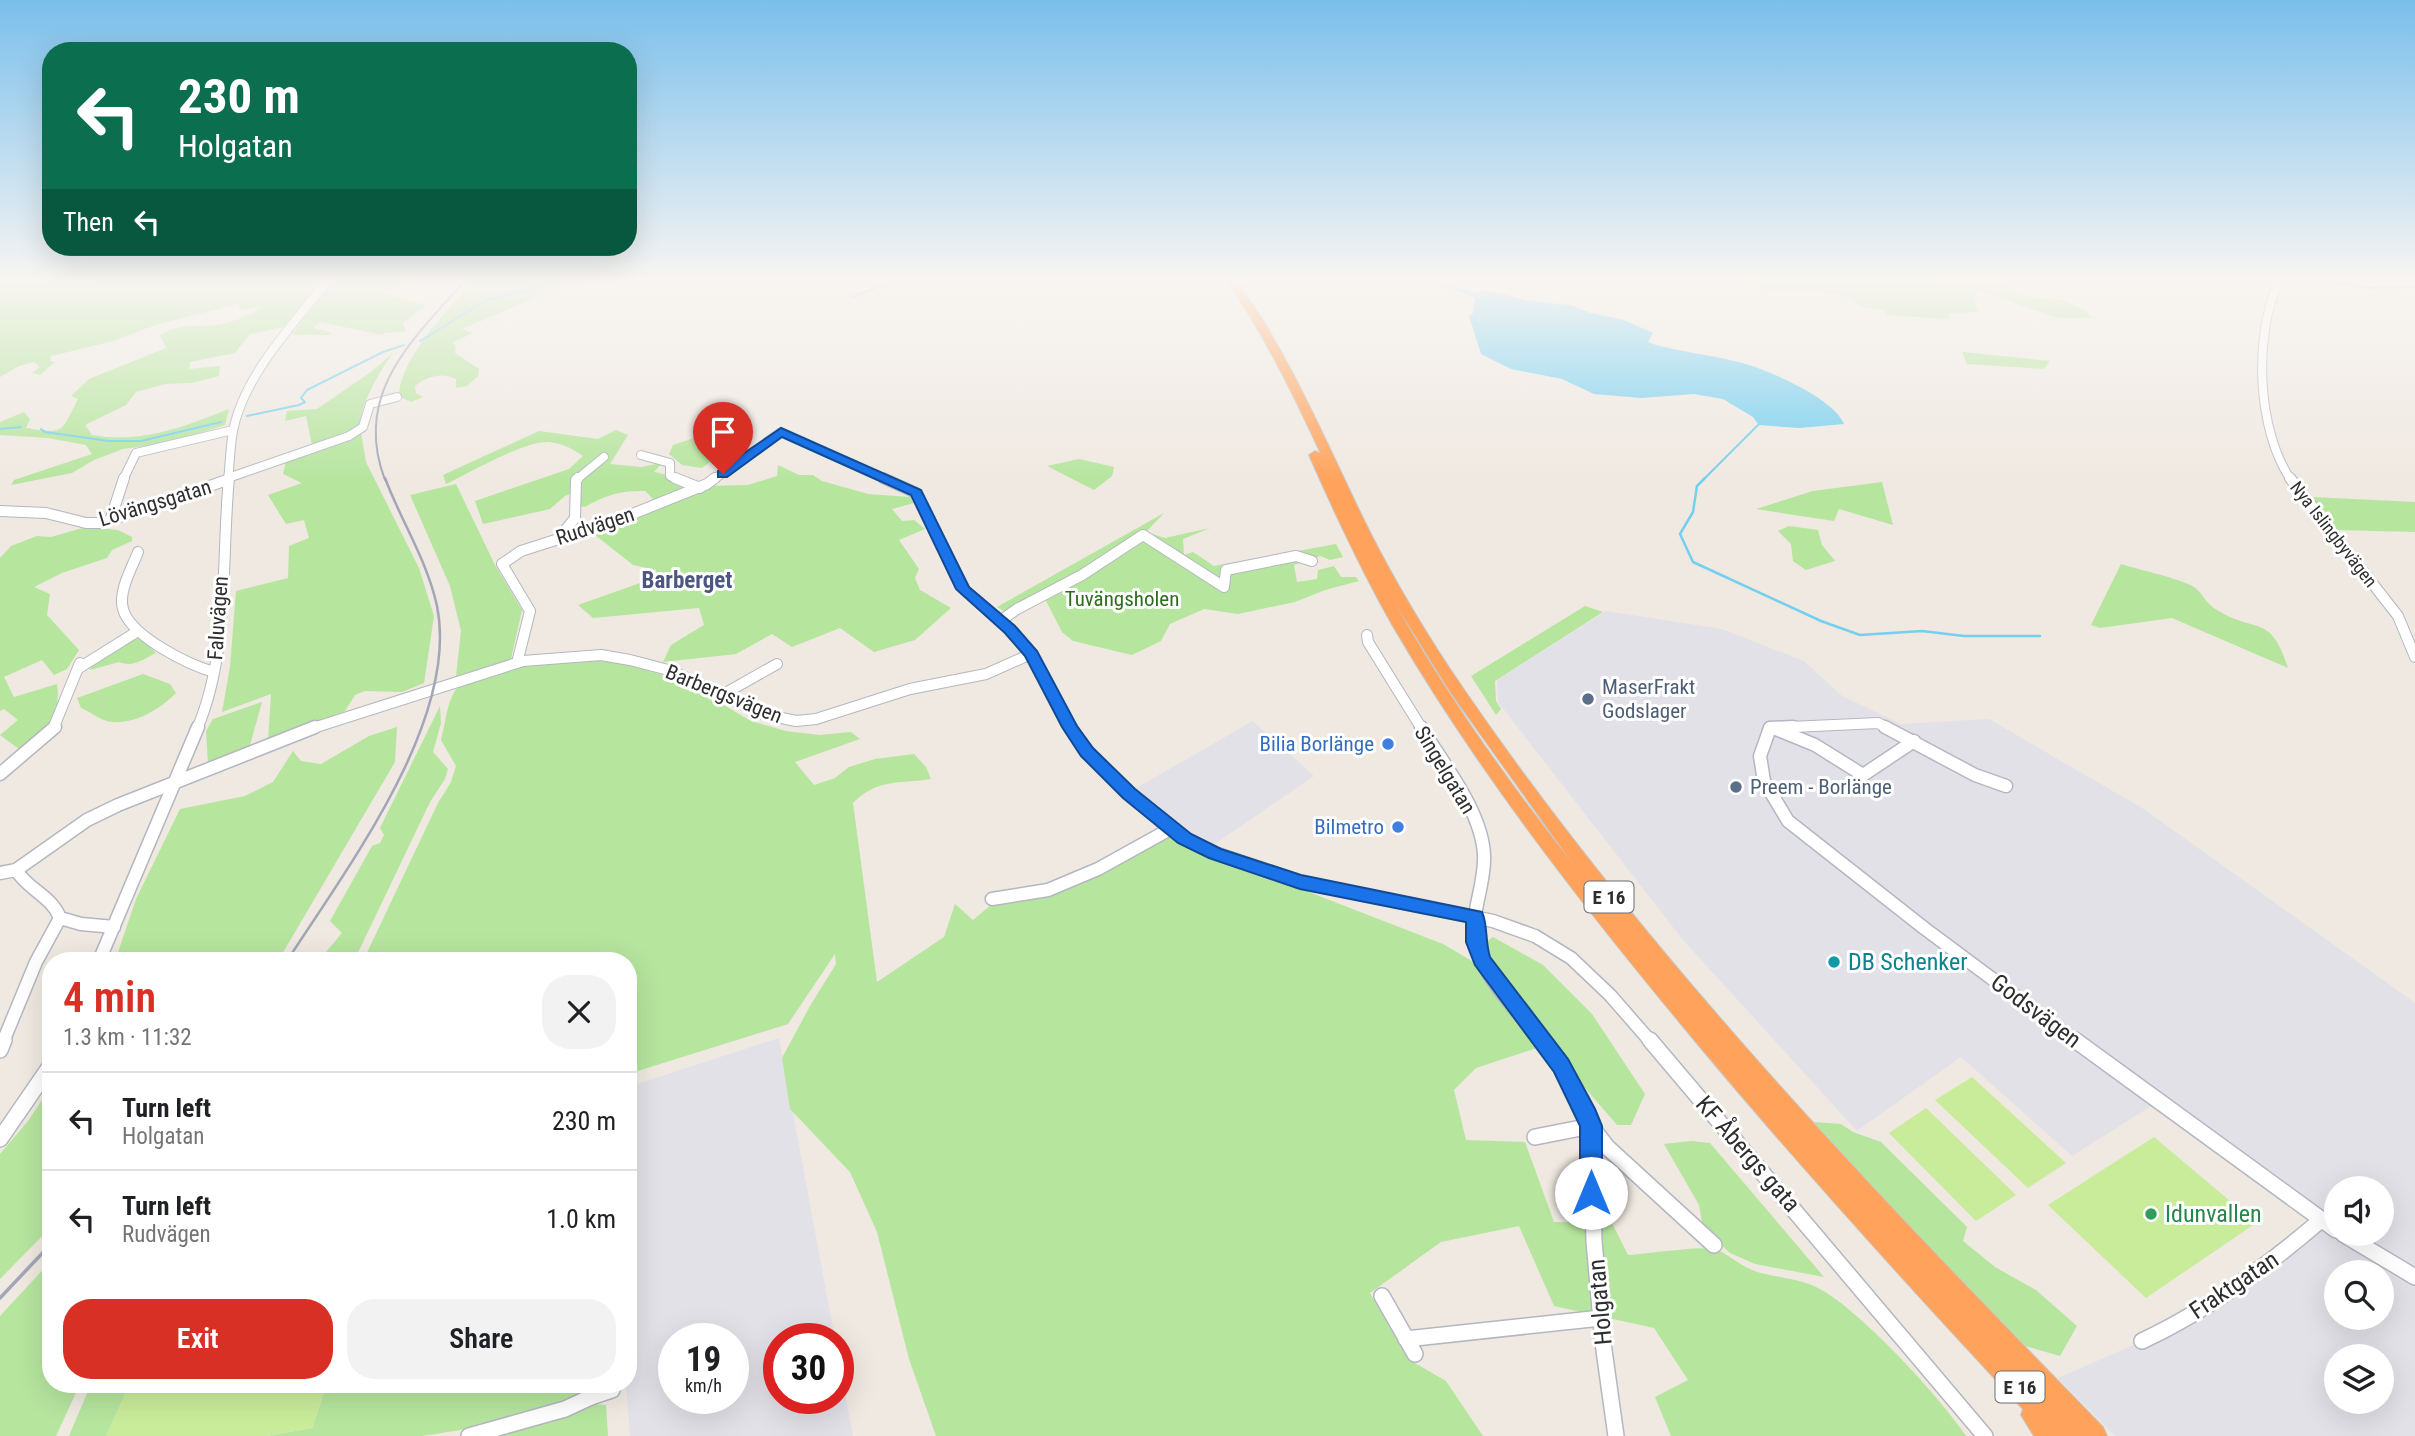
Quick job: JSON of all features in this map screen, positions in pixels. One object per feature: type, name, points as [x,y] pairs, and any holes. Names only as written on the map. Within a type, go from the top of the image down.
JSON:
[{"type":"highway","name":"E 16","points":[[1264,348],[1369,570],[1441,690],[1487,758],[1577,880],[1694,1026],[1808,1157],[2066,1436]]},
{"type":"highway","name":"E 16","points":[[1275,348],[1356,517],[1417,627],[1462,698],[1559,832],[1646,943],[1790,1110],[1951,1287],[2094,1436]]},
{"type":"highway","points":[[1973,1338],[2050,1436]]},
{"type":"street","name":"Faluvägen","points":[[103,952],[210,699],[220,627],[233,430],[245,397],[276,348]]},
{"type":"street","name":"Nya Islingbyvägen","points":[[2264,348],[2267,426],[2281,465],[2306,502],[2398,616],[2415,657]]},
{"type":"street","name":"Lövängsgatan","points":[[0,511],[46,513],[93,524],[110,521],[349,436],[363,427],[370,404],[397,397]]},
{"type":"street","points":[[110,521],[119,489],[136,453],[233,430]]},
{"type":"street","name":"Rudvägen","points":[[517,663],[530,611],[502,564],[521,551],[615,522],[700,488],[781,432],[916,493],[963,589],[1000,621]]},
{"type":"street","points":[[641,455],[670,463],[670,476],[700,488]]},
{"type":"street","points":[[560,538],[575,518],[576,480],[604,457]]},
{"type":"street","points":[[1312,561],[1296,556],[1226,570],[1224,587],[1143,535],[1082,575],[1017,609],[1000,621],[1031,654],[1070,727],[1087,752],[1129,793],[1185,838],[1215,853],[1289,879],[1476,917]]},
{"type":"street","points":[[138,552],[124,594],[122,609],[138,631],[200,670],[214,672]]},
{"type":"street","points":[[0,775],[55,727],[79,665],[138,631]]},
{"type":"street","name":"Singelgatan","points":[[1367,635],[1368,642],[1394,688],[1472,810],[1484,855],[1476,917]]},
{"type":"street","name":"Barbergsvägen","points":[[16,870],[87,820],[177,782],[321,724],[517,663],[560,656],[608,655],[672,671],[780,719],[816,719],[910,689],[986,674],[1031,654]]},
{"type":"street","points":[[722,695],[777,664]]},
{"type":"street","points":[[1770,728],[1869,721],[1888,726],[1975,775],[2006,786]]},
{"type":"street","points":[[1770,728],[1815,745],[1864,775],[1914,741]]},
{"type":"street","name":"Godsvägen","points":[[1770,728],[1760,756],[1765,781],[1787,821],[1924,928],[2324,1222]]},
{"type":"street","points":[[992,899],[1048,890],[1098,869],[1172,828]]},
{"type":"street","points":[[0,873],[16,870],[26,885],[45,897],[58,910],[60,918],[36,962],[0,1051]]},
{"type":"street","name":"Holgatan","points":[[1476,917],[1475,942],[1481,960],[1561,1066],[1591,1126],[1607,1147],[1714,1245]]},
{"type":"street","name":"KF Åbergs gata","points":[[1476,917],[1518,929],[1554,947],[1571,958],[1610,995],[1888,1317],[1985,1436]]},
{"type":"street","points":[[60,918],[114,927]]},
{"type":"street","points":[[0,1139],[7,1122],[42,1077]]},
{"type":"street","points":[[1535,1137],[1591,1126]]},
{"type":"street","name":"Holgatan","points":[[1591,1126],[1591,1193],[1601,1318],[1616,1436]]},
{"type":"street","name":"Fraktgatan","points":[[2142,1341],[2170,1329],[2210,1302],[2293,1245],[2321,1220]]},
{"type":"street","points":[[2363,1246],[2415,1277]]},
{"type":"street","points":[[1382,1296],[1415,1354]]},
{"type":"street","points":[[1406,1339],[1601,1318]]},
{"type":"street","points":[[469,1436],[565,1409],[594,1393]]},
{"type":"shaded area","points":[[1606,611],[1722,629],[1804,661],[1842,696],[1901,724],[1989,719],[2142,808],[2415,1003],[2415,1436],[2115,1436],[2058,1378],[2170,1329],[2321,1221],[2153,1105],[2072,1156],[1961,1057],[1857,1131],[1683,940],[1498,702],[1497,680]]},
{"type":"shaded area","points":[[1253,721],[1314,776],[1209,848],[1171,824],[1131,791]]},
{"type":"shaded area","points":[[779,1038],[832,1323],[763,1323],[763,1414],[849,1414],[853,1436],[630,1436],[627,1393],[637,1393],[637,1084]]},
{"type":"green space","points":[[0,348],[85,348],[51,356],[50,361],[55,362],[40,375],[32,373],[40,367],[34,362],[19,366],[0,377]]},
{"type":"green space","points":[[166,348],[239,348],[235,353],[190,362],[189,369],[220,366],[219,376],[191,383],[165,384],[136,392],[126,405],[85,425],[92,435],[128,437],[178,428],[229,409],[225,425],[169,443],[123,449],[94,460],[72,473],[11,485],[14,480],[92,454],[86,445],[48,438],[0,435],[0,422],[24,412],[30,419],[26,428],[48,431],[60,428],[78,399],[71,396],[89,379]]},
{"type":"green space","points":[[456,348],[455,353],[479,369],[478,376],[467,386],[456,388],[456,379],[435,376],[415,386],[416,393],[423,397],[411,402],[399,396],[401,381],[417,350]]},
{"type":"green space","points":[[1962,352],[2050,361],[2044,369],[1967,364]]},
{"type":"green space","points":[[393,353],[369,394],[358,429],[312,445],[306,416],[285,421],[287,411],[317,409],[371,372]]},
{"type":"green space","points":[[616,430],[628,435],[610,464],[641,467],[662,463],[654,472],[695,488],[657,503],[645,491],[628,491],[599,499],[585,507],[580,506],[581,489],[565,496],[550,509],[483,524],[475,501],[569,469],[583,456],[562,445],[538,443],[511,452],[446,484],[443,475],[539,431],[598,439]]},
{"type":"green space","points":[[361,432],[366,462],[419,568],[434,616],[424,683],[402,692],[365,691],[355,695],[345,711],[268,742],[271,694],[222,712],[230,667],[236,591],[288,578],[289,546],[309,538],[304,520],[286,524],[268,495],[302,483],[283,474],[286,461]]},
{"type":"green space","points":[[694,438],[705,439],[726,449],[702,468],[682,465],[669,454],[673,445]]},
{"type":"green space","points":[[1079,459],[1114,467],[1112,476],[1094,490],[1047,466]]},
{"type":"green space","points":[[778,465],[799,475],[813,475],[822,481],[868,494],[910,497],[914,503],[892,509],[902,521],[914,520],[925,529],[899,540],[919,569],[915,578],[920,590],[951,608],[915,640],[874,652],[840,628],[792,647],[772,634],[736,654],[663,662],[671,645],[704,625],[699,608],[593,618],[578,605],[657,577],[656,570],[633,565],[590,531],[707,486],[748,485],[777,476]]},
{"type":"green space","points":[[1882,482],[1893,525],[1839,509],[1834,521],[1756,509],[1813,491]]},
{"type":"green space","points":[[456,484],[495,565],[522,610],[511,659],[456,676],[461,631],[450,586],[410,495]]},
{"type":"green space","points":[[2312,497],[2415,502],[2415,532],[2337,530]]},
{"type":"green space","name":"Tuvängsholen","points":[[1164,513],[1146,532],[1165,538],[1210,528],[1183,539],[1184,555],[1193,552],[1214,566],[1336,544],[1343,557],[1330,560],[1320,556],[1294,565],[1297,582],[1317,579],[1318,570],[1334,566],[1341,577],[1356,577],[1359,581],[1295,602],[1238,614],[1204,609],[1170,624],[1161,641],[1132,655],[1073,641],[1062,632],[1041,591],[1005,612],[997,607]]},
{"type":"green space","points":[[1789,526],[1818,530],[1822,545],[1835,561],[1806,570],[1793,561],[1791,544],[1778,531]]},
{"type":"green space","points":[[86,527],[118,530],[132,537],[132,541],[112,550],[107,558],[62,573],[34,587],[50,594],[47,615],[79,650],[67,669],[54,675],[42,660],[4,677],[14,697],[57,684],[58,696],[54,715],[36,736],[19,749],[0,735],[18,720],[4,709],[0,711],[0,558],[11,546],[37,536],[51,537]]},
{"type":"green space","points":[[2121,564],[2187,584],[2197,589],[2217,610],[2261,627],[2275,639],[2288,668],[2172,618],[2100,628],[2091,625]]},
{"type":"green space","points":[[1585,606],[1603,612],[1495,681],[1496,701],[1501,709],[1496,715],[1471,676]]},
{"type":"green space","points":[[140,637],[156,653],[133,663],[119,662],[90,670],[105,654]]},
{"type":"green space","points":[[606,658],[685,682],[751,721],[786,731],[819,735],[851,732],[860,739],[795,762],[814,785],[835,778],[849,767],[875,759],[914,754],[926,767],[931,779],[880,786],[871,789],[853,803],[877,982],[944,937],[955,904],[973,920],[998,899],[1048,890],[1172,828],[1262,874],[1443,944],[1482,967],[1546,1045],[1476,1068],[1454,1090],[1466,1140],[1525,1142],[1554,1222],[1612,1223],[1628,1255],[1714,1249],[1752,1270],[1806,1283],[1831,1296],[1874,1331],[1918,1377],[1966,1436],[1671,1436],[1655,1397],[1688,1380],[1654,1328],[1554,1306],[1519,1226],[1441,1242],[1370,1293],[1408,1359],[1446,1381],[1483,1436],[936,1436],[909,1359],[877,1232],[850,1172],[790,1109],[782,1058],[836,964],[835,954],[788,1024],[637,1071],[637,952],[367,952],[438,803],[451,782],[456,766],[441,740],[449,706],[457,688],[484,674],[550,662]]},
{"type":"green space","points":[[143,674],[170,684],[176,693],[163,705],[130,721],[104,720],[81,708],[77,698]]},
{"type":"green space","points":[[262,702],[250,745],[222,760],[208,764],[206,731],[213,719]]},
{"type":"green space","points":[[440,706],[441,723],[433,752],[448,769],[445,779],[430,802],[358,952],[326,952],[342,933],[330,921],[372,846],[380,843],[384,835],[380,828]]},
{"type":"green space","points":[[397,727],[395,762],[283,952],[118,952],[136,899],[180,809],[245,796],[273,782],[293,751],[301,761],[321,764],[369,736]]},
{"type":"green space","points":[[1493,937],[1543,965],[1592,1014],[1645,1094],[1631,1125],[1617,1125],[1528,1016],[1482,945]]},
{"type":"green space","points":[[1972,1077],[2066,1163],[2028,1188],[1935,1100]]},
{"type":"green space","points":[[42,1100],[42,1236],[0,1279],[0,1154]]},
{"type":"green space","points":[[1926,1108],[2016,1195],[1976,1221],[1889,1133]]},
{"type":"green space","points":[[1814,1122],[1841,1124],[1853,1132],[1881,1142],[1967,1227],[1963,1241],[1995,1267],[2036,1290],[2077,1326],[2060,1356],[2022,1345],[1845,1160]]},
{"type":"green space","name":"Idunvallen","points":[[2154,1137],[2256,1223],[2146,1298],[2048,1205]]},
{"type":"green space","points":[[1691,1141],[1710,1143],[1824,1277],[1755,1264],[1730,1253],[1703,1228],[1699,1205],[1664,1144]]},
{"type":"green space","points":[[42,1271],[42,1393],[76,1393],[56,1436],[0,1436],[0,1316]]},
{"type":"green space","points":[[87,1393],[126,1393],[106,1436],[69,1436]]},
{"type":"green space","points":[[126,1393],[324,1393],[312,1428],[266,1436],[106,1436]]},
{"type":"green space","points":[[324,1393],[580,1393],[539,1412],[438,1434],[266,1436],[312,1428]]},
{"type":"green space","points":[[591,1404],[606,1405],[608,1436],[497,1436],[563,1417]]},
{"type":"water","points":[[1479,348],[1670,348],[1738,362],[1781,377],[1827,404],[1844,424],[1799,428],[1759,425],[1753,417],[1723,399],[1694,394],[1641,398],[1594,394],[1562,379],[1511,369],[1481,354]]},
{"type":"waterway","points":[[247,416],[299,405],[305,402],[301,398],[307,390],[395,348]]},
{"type":"waterway","points":[[41,429],[45,432],[109,441],[141,441],[221,422]]},
{"type":"waterway","points":[[1760,423],[1697,486],[1693,512],[1680,534],[1693,562],[1821,621],[1860,635],[1922,631],[1964,636],[2040,636]]},
{"type":"waterway","points":[[0,429],[21,427]]},
{"type":"railway","points":[[385,480],[377,449],[376,421],[382,395],[393,370],[407,348]]},
{"type":"railway","points":[[293,952],[339,883],[393,792],[415,744],[432,697],[440,650],[437,606],[427,573],[385,478]]},
{"type":"railway","points":[[0,1298],[42,1254]]},
{"type":"place","name":"MaserFrakt Godslager","points":[[1588,699]]},
{"type":"place","name":"Bilia Borlänge","points":[[1388,744]]},
{"type":"place","name":"Preem - Borlänge","points":[[1736,787]]},
{"type":"place","name":"Bilmetro","points":[[1398,827]]},
{"type":"place","name":"DB Schenker","points":[[1834,962]]},
{"type":"place","name":"Idunvallen","points":[[2151,1214]]},
{"type":"district","name":"Barberget","points":[[687,580]]},
{"type":"route","points":[[723,474],[781,432],[916,493],[963,589],[1010,630],[1031,654],[1070,727],[1087,752],[1129,793],[1185,838],[1215,853],[1300,882],[1476,917],[1475,942],[1481,960],[1561,1066],[1587,1115],[1591,1126],[1591,1193]]}]
